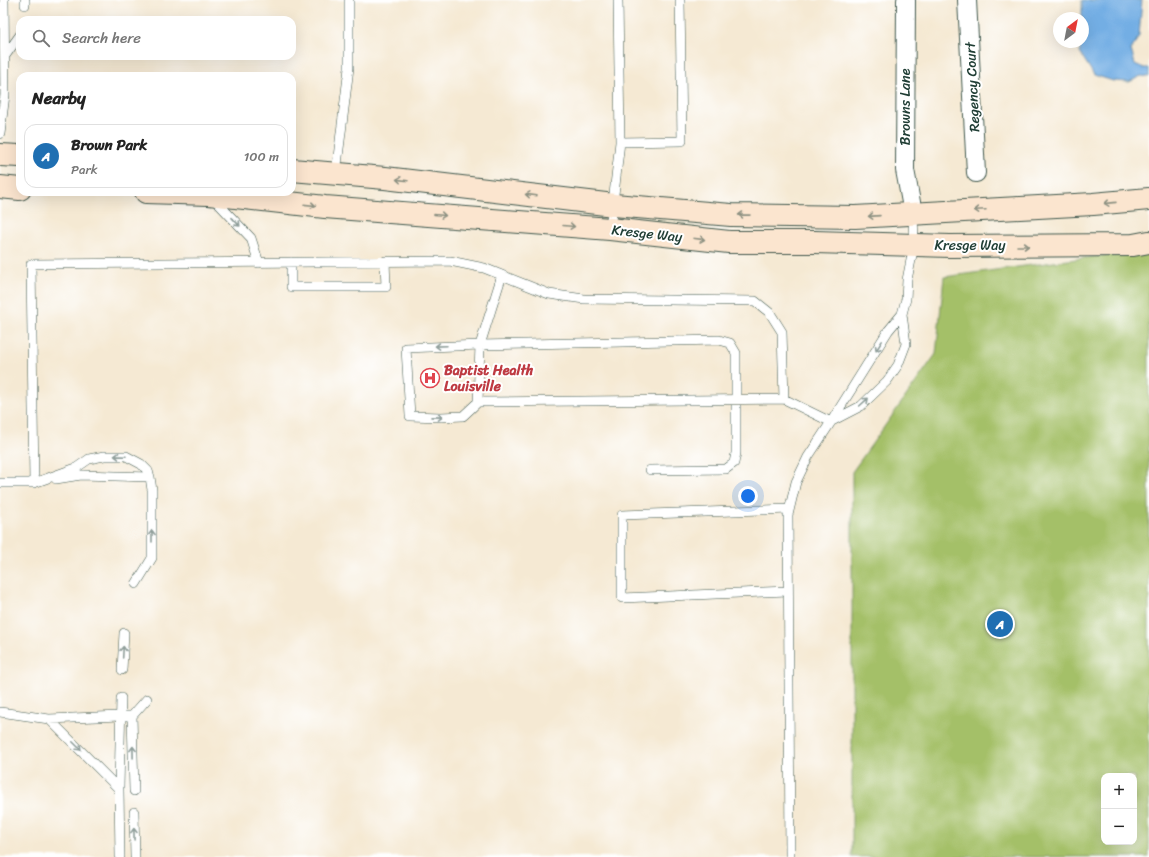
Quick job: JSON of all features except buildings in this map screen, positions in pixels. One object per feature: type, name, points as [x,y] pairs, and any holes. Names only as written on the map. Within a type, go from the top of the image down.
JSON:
[{"type":"street","name":"Browns Lane","points":[[906,0],[905,170],[913,213]]},
{"type":"street","name":"Regency Court","points":[[967,0],[976,173]]},
{"type":"street","points":[[0,156],[16,156]]},
{"type":"street","name":"Kresge Way","points":[[296,170],[336,173],[614,205],[731,215],[855,217],[1093,204],[1149,198]]},
{"type":"street","points":[[0,187],[16,188]]},
{"type":"street","name":"Kresge Way","points":[[227,196],[325,207],[610,229],[729,242],[815,242],[950,246],[1133,245],[1149,242]]},
{"type":"lane","points":[[0,134],[5,56],[2,45],[4,0]]},
{"type":"lane","points":[[336,173],[349,68],[349,0]]},
{"type":"lane","points":[[610,229],[614,205],[620,142],[618,0]]},
{"type":"lane","points":[[620,142],[682,141],[680,0]]},
{"type":"lane","points":[[5,56],[16,41]]},
{"type":"lane","points":[[211,196],[251,238],[259,263]]},
{"type":"lane","points":[[831,422],[861,406],[887,381],[898,365],[906,344],[902,314],[906,300],[907,280],[914,245],[913,213]]},
{"type":"lane","points":[[291,262],[291,287],[386,287],[385,261]]},
{"type":"lane","points":[[34,483],[31,264],[450,261],[484,268],[549,294],[584,299],[755,301],[770,313],[782,332],[784,399]]},
{"type":"lane","points":[[478,402],[480,345],[502,275]]},
{"type":"lane","points":[[790,857],[788,515],[796,482],[808,457],[888,330],[902,314]]},
{"type":"lane","points":[[650,470],[726,469],[734,463],[736,453],[736,400],[736,353],[730,343],[719,340],[406,348],[410,416],[462,416],[478,402],[736,400],[784,399],[831,422]]},
{"type":"lane","points":[[34,483],[76,468],[89,459],[104,456],[126,456],[141,464],[148,471],[152,490],[151,569]]},
{"type":"lane","points":[[0,483],[34,483],[81,475],[150,477]]},
{"type":"lane","points":[[788,591],[622,598],[622,515],[790,509]]},
{"type":"lane","points":[[136,584],[152,558]]},
{"type":"lane","points":[[122,670],[124,633]]},
{"type":"lane","points":[[120,857],[119,788],[121,698]]},
{"type":"lane","points":[[134,791],[132,716],[147,699]]},
{"type":"lane","points":[[0,712],[49,719],[132,716]]},
{"type":"lane","points":[[49,719],[119,788]]},
{"type":"lane","points":[[134,812],[135,857]]},
{"type":"green space","points":[[1149,249],[1149,857],[852,857],[852,472],[936,354],[944,277]]},
{"type":"water","points":[[1082,0],[1142,0],[1139,36],[1131,50],[1135,64],[1144,68],[1149,68],[1149,77],[1141,76],[1129,82],[1113,81],[1094,75],[1080,53],[1080,48],[1089,48],[1089,12],[1082,12]]},
{"type":"place","name":"Baptist Health Louisville","points":[[430,378]]},
{"type":"place","name":"Brown Park","points":[[1000,624]]}]
